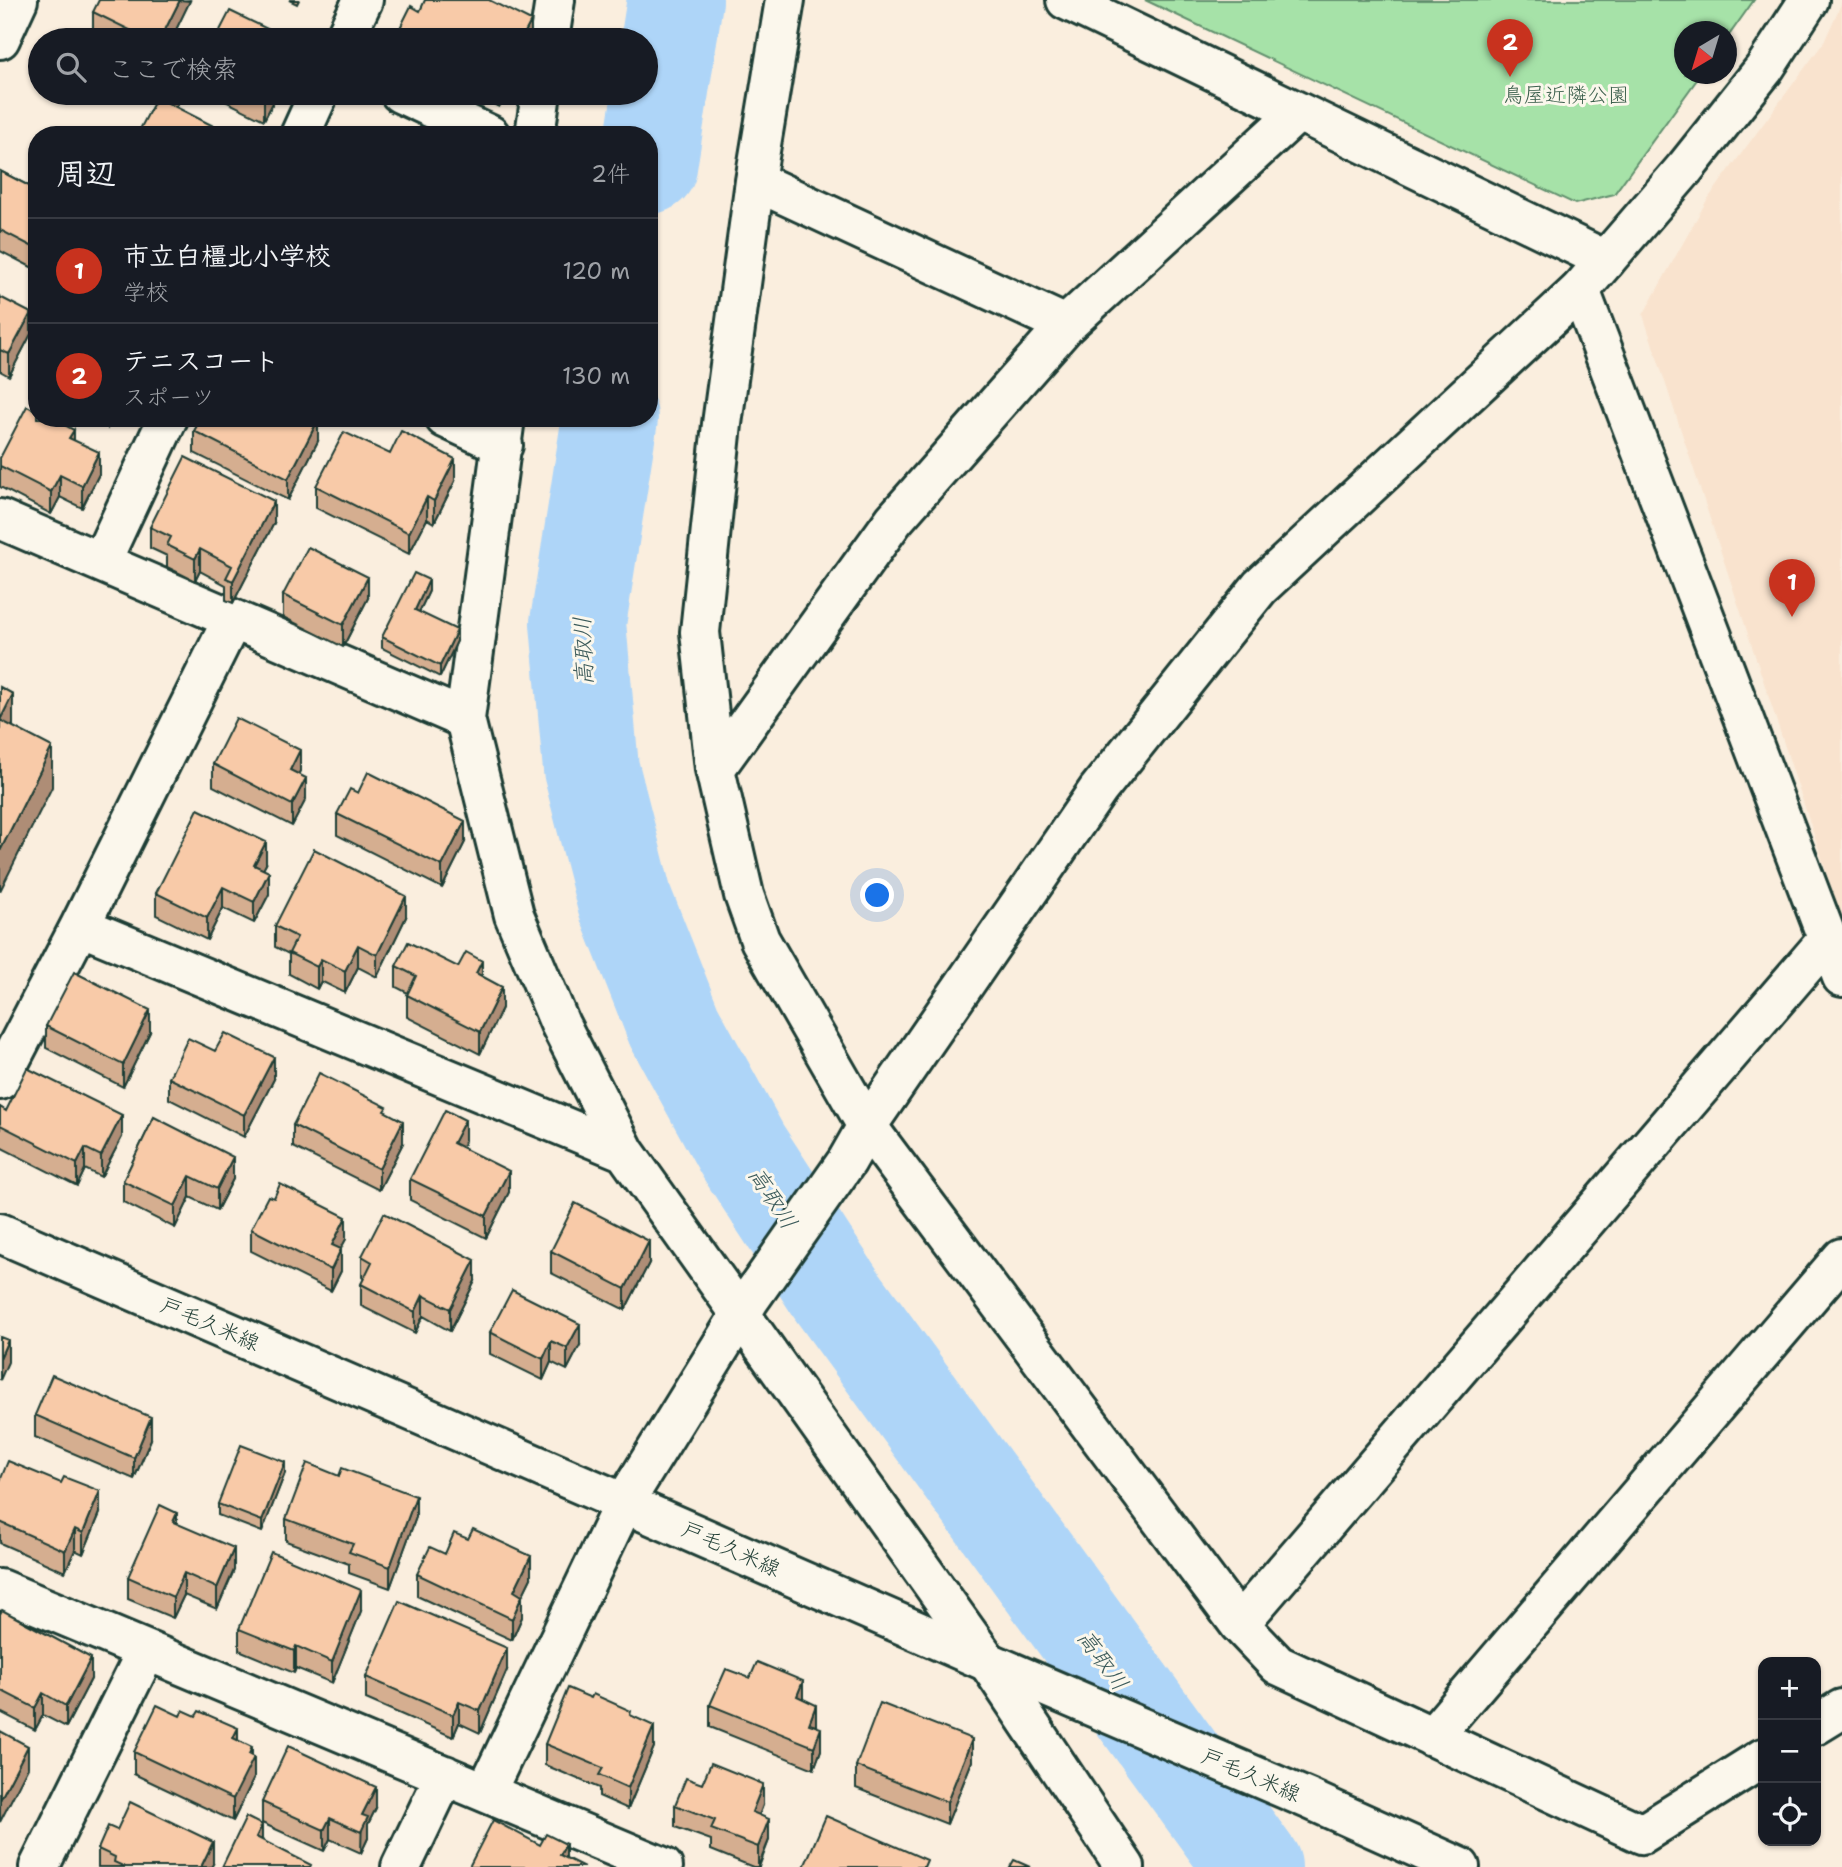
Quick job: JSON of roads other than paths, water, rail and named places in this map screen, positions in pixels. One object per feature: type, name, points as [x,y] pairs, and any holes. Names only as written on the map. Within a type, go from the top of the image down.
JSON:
[{"type":"street","points":[[0,39],[18,0]]},
{"type":"street","points":[[350,28],[363,0]]},
{"type":"street","points":[[551,28],[555,0]]},
{"type":"street","points":[[785,0],[755,181],[722,424],[700,632],[715,769],[744,895],[760,940],[867,1126],[1239,1624],[1278,1665],[1642,1835],[1758,1761]]},
{"type":"street","points":[[1066,0],[1606,260]]},
{"type":"street","points":[[486,1792],[624,1503],[745,1307],[1098,790],[1260,587],[1580,290],[1686,167],[1755,80],[1809,0]]},
{"type":"street","points":[[304,126],[314,105]]},
{"type":"street","points":[[426,105],[471,126]]},
{"type":"street","points":[[536,126],[539,105]]},
{"type":"street","points":[[715,769],[894,520],[1066,325],[1298,112]]},
{"type":"street","points":[[755,181],[1066,325]]},
{"type":"street","points":[[1580,290],[1842,977]]},
{"type":"street","points":[[101,562],[164,427]]},
{"type":"street","points":[[486,427],[504,431],[465,719],[514,915],[560,1024],[625,1152],[745,1307],[1125,1867]]},
{"type":"street","points":[[0,519],[465,719]]},
{"type":"street","points":[[0,1080],[232,620]]},
{"type":"street","points":[[80,926],[625,1152]]},
{"type":"street","points":[[1239,1624],[1828,939]]},
{"type":"street","name":"戸毛久米線","points":[[0,1233],[1032,1682],[1311,1800],[1460,1867]]},
{"type":"street","points":[[1433,1737],[1842,1258]]},
{"type":"street","points":[[0,1589],[663,1867]]},
{"type":"street","points":[[39,1867],[146,1652]]},
{"type":"street","points":[[1821,1722],[1842,1709]]},
{"type":"street","points":[[401,1867],[445,1775]]},
{"type":"waterway","name":"高取川","points":[[655,126],[675,0]]},
{"type":"waterway","name":"高取川","points":[[609,427],[578,623],[591,769],[625,902],[674,1026],[742,1150],[836,1294],[1254,1867]]},
{"type":"place","name":"テニスコート","points":[[1510,77]]},
{"type":"place","name":"市立白橿北小学校","points":[[1792,617]]},
{"type":"park label","name":"鳥屋近隣公園","points":[[1566,95]]}]
